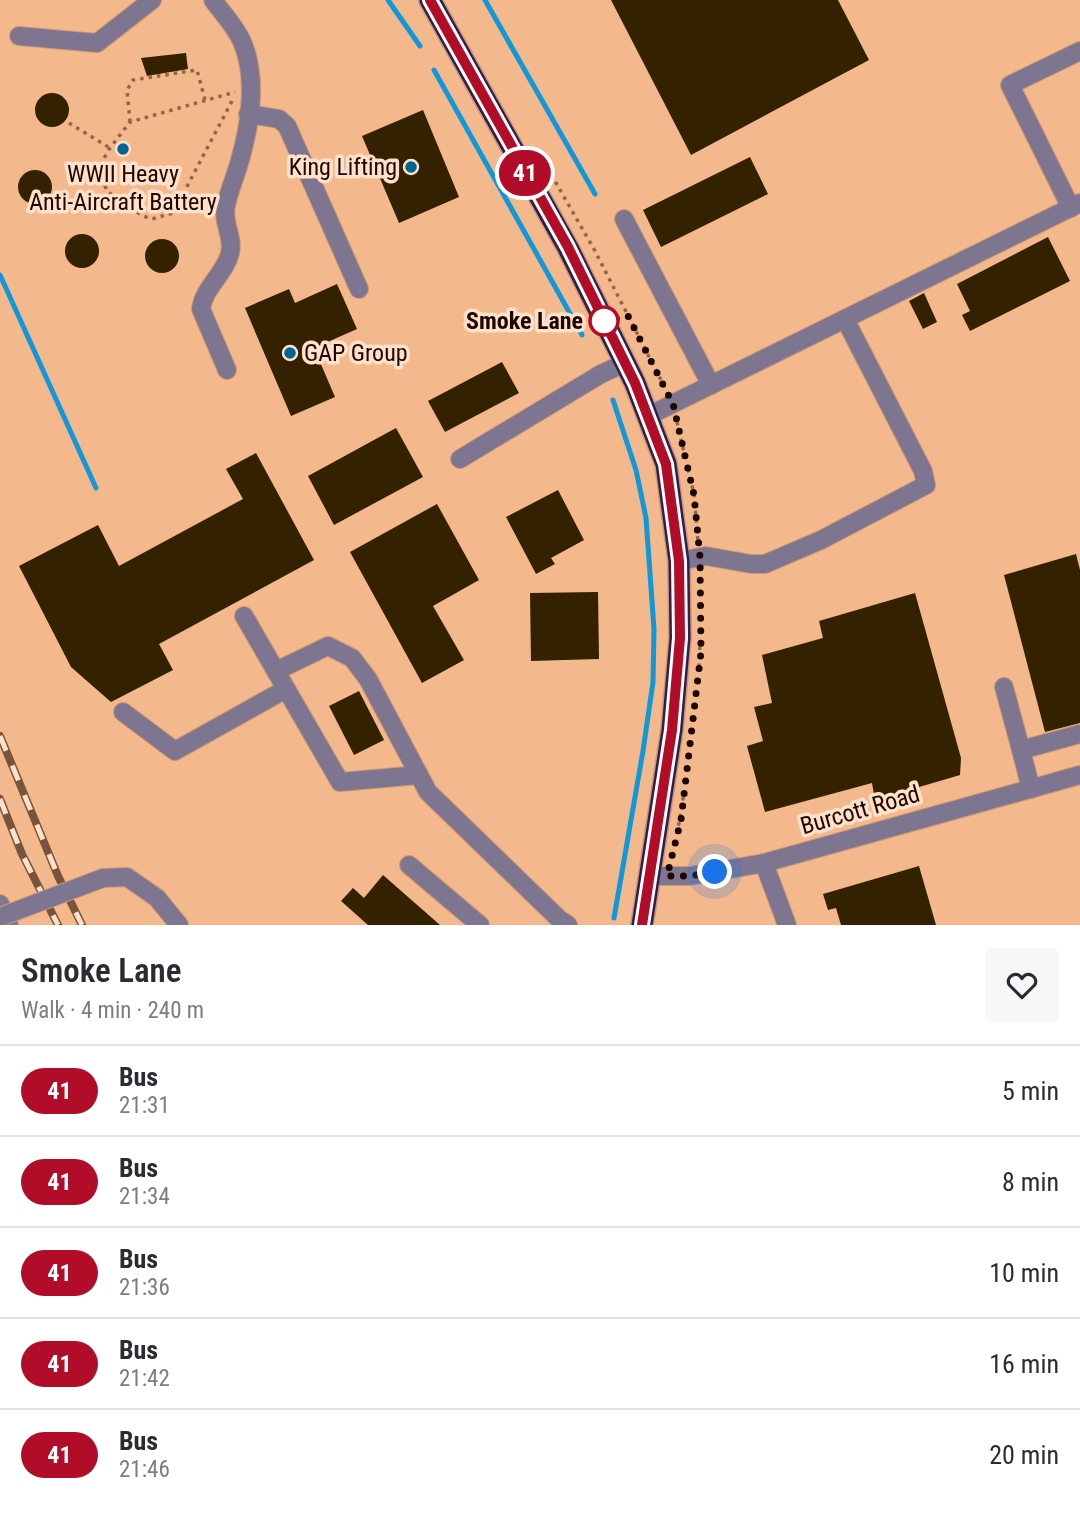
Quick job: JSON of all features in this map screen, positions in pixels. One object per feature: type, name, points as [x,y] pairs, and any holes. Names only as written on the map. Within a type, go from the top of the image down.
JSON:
[{"type":"highway","points":[[430,0],[568,247],[625,363],[666,464],[690,559],[672,730],[642,925]]},
{"type":"street","points":[[19,36],[97,43],[152,0]]},
{"type":"street","points":[[213,0],[239,36],[247,55],[250,80],[241,158],[225,212],[231,243],[230,253],[206,293],[201,309],[227,370]]},
{"type":"street","points":[[648,416],[1075,205],[1010,85],[1080,51]]},
{"type":"street","points":[[248,114],[279,119],[287,126],[359,289]]},
{"type":"street","points":[[624,219],[711,385]]},
{"type":"street","points":[[690,559],[765,564],[821,540],[926,485],[923,471],[845,319]]},
{"type":"street","points":[[460,459],[601,374],[625,363]]},
{"type":"street","points":[[244,616],[340,782],[419,775]]},
{"type":"street","points":[[276,671],[328,646],[352,658],[368,679],[428,792],[556,923]]},
{"type":"street","points":[[1004,687],[1031,789]]},
{"type":"street","points":[[123,712],[175,751],[286,689]]},
{"type":"street","points":[[1021,750],[1080,734]]},
{"type":"street","name":"Burcott Road","points":[[650,876],[690,876],[764,863],[1080,775]]},
{"type":"street","points":[[764,863],[788,925]]},
{"type":"street","points":[[409,865],[480,925]]},
{"type":"street","points":[[0,917],[103,878],[127,877],[157,898],[179,925]]},
{"type":"street","points":[[0,904],[9,925]]},
{"type":"path","points":[[130,122],[128,90],[133,80],[197,70],[205,100]]},
{"type":"path","points":[[238,91],[173,213],[166,216],[152,219],[143,216],[108,192],[99,175],[100,165],[130,122],[205,100],[238,91]]},
{"type":"path","points":[[69,123],[110,148]]},
{"type":"path","points":[[547,167],[595,251],[673,404],[685,456]]},
{"type":"path","points":[[688,468],[694,495],[690,559]]},
{"type":"path","points":[[697,678],[700,638]]},
{"type":"path","points":[[675,842],[685,782]]},
{"type":"building","points":[[611,0],[838,0],[869,60],[691,155]]},
{"type":"building","points":[[186,53],[188,69],[147,76],[141,58]]},
{"type":"building","points":[[52,93],[64,98],[69,110],[64,122],[52,127],[40,122],[35,110],[40,98]]},
{"type":"building","name":"King Lifting","points":[[423,110],[459,197],[399,223],[362,136]]},
{"type":"building","points":[[750,157],[768,194],[661,247],[643,210]]},
{"type":"building","points":[[35,170],[47,175],[52,187],[47,199],[35,204],[23,199],[18,187],[23,175]]},
{"type":"building","points":[[82,234],[94,239],[99,251],[94,263],[82,268],[70,263],[65,251],[70,239]]},
{"type":"building","points":[[1048,237],[1070,281],[970,331],[962,315],[970,311],[957,284]]},
{"type":"building","points":[[162,239],[174,244],[179,256],[174,268],[162,273],[150,268],[145,256],[150,244]]},
{"type":"building","name":"GAP Group","points":[[337,284],[357,329],[314,348],[335,397],[291,416],[245,308],[289,289],[295,303]]},
{"type":"building","points":[[924,293],[937,322],[923,329],[909,301]]},
{"type":"building","points":[[502,362],[519,393],[445,432],[428,401]]},
{"type":"building","points":[[396,428],[423,477],[334,525],[308,476]]},
{"type":"building","points":[[256,453],[314,560],[159,644],[173,670],[111,702],[71,667],[19,566],[98,525],[119,566],[243,499],[226,469]]},
{"type":"building","points":[[558,490],[584,540],[551,558],[555,564],[536,574],[506,517]]},
{"type":"building","points":[[437,504],[479,580],[433,606],[464,660],[422,683],[350,552]]},
{"type":"building","points":[[1076,554],[1080,570],[1080,723],[1045,732],[1004,575]]},
{"type":"building","points":[[598,592],[599,659],[531,661],[530,593]]},
{"type":"building","points":[[915,593],[961,758],[960,775],[875,800],[872,783],[765,812],[747,746],[763,741],[754,707],[772,703],[762,655],[823,638],[819,621]]},
{"type":"building","points":[[359,691],[384,740],[354,755],[329,706]]},
{"type":"building","points":[[919,866],[936,925],[841,925],[836,908],[828,910],[823,894]]},
{"type":"building","points":[[383,875],[440,925],[368,925],[341,901],[353,888],[364,898]]},
{"type":"waterway","points":[[388,0],[420,46]]},
{"type":"waterway","points":[[485,0],[595,194]]},
{"type":"waterway","points":[[434,70],[582,335]]},
{"type":"waterway","points":[[0,275],[96,488]]},
{"type":"waterway","points":[[613,400],[636,470],[646,518],[654,629],[653,682],[614,918]]},
{"type":"railway","points":[[0,736],[58,876],[82,925]]},
{"type":"railway","points":[[0,799],[22,854],[58,925]]},
{"type":"bus line","name":"41","points":[[430,0],[568,247],[635,383],[666,464],[679,561],[680,638],[672,730],[642,925]]},
{"type":"place","name":"WWII Heavy Anti-Aircraft Battery","points":[[123,149]]},
{"type":"place","name":"King Lifting","points":[[411,167]]},
{"type":"place","name":"Smoke Lane","points":[[604,321]]},
{"type":"place","name":"GAP Group","points":[[290,353]]},
{"type":"route","points":[[604,321],[628,316],[673,404],[694,495],[700,557],[701,652],[681,820],[667,876],[715,872]]}]
